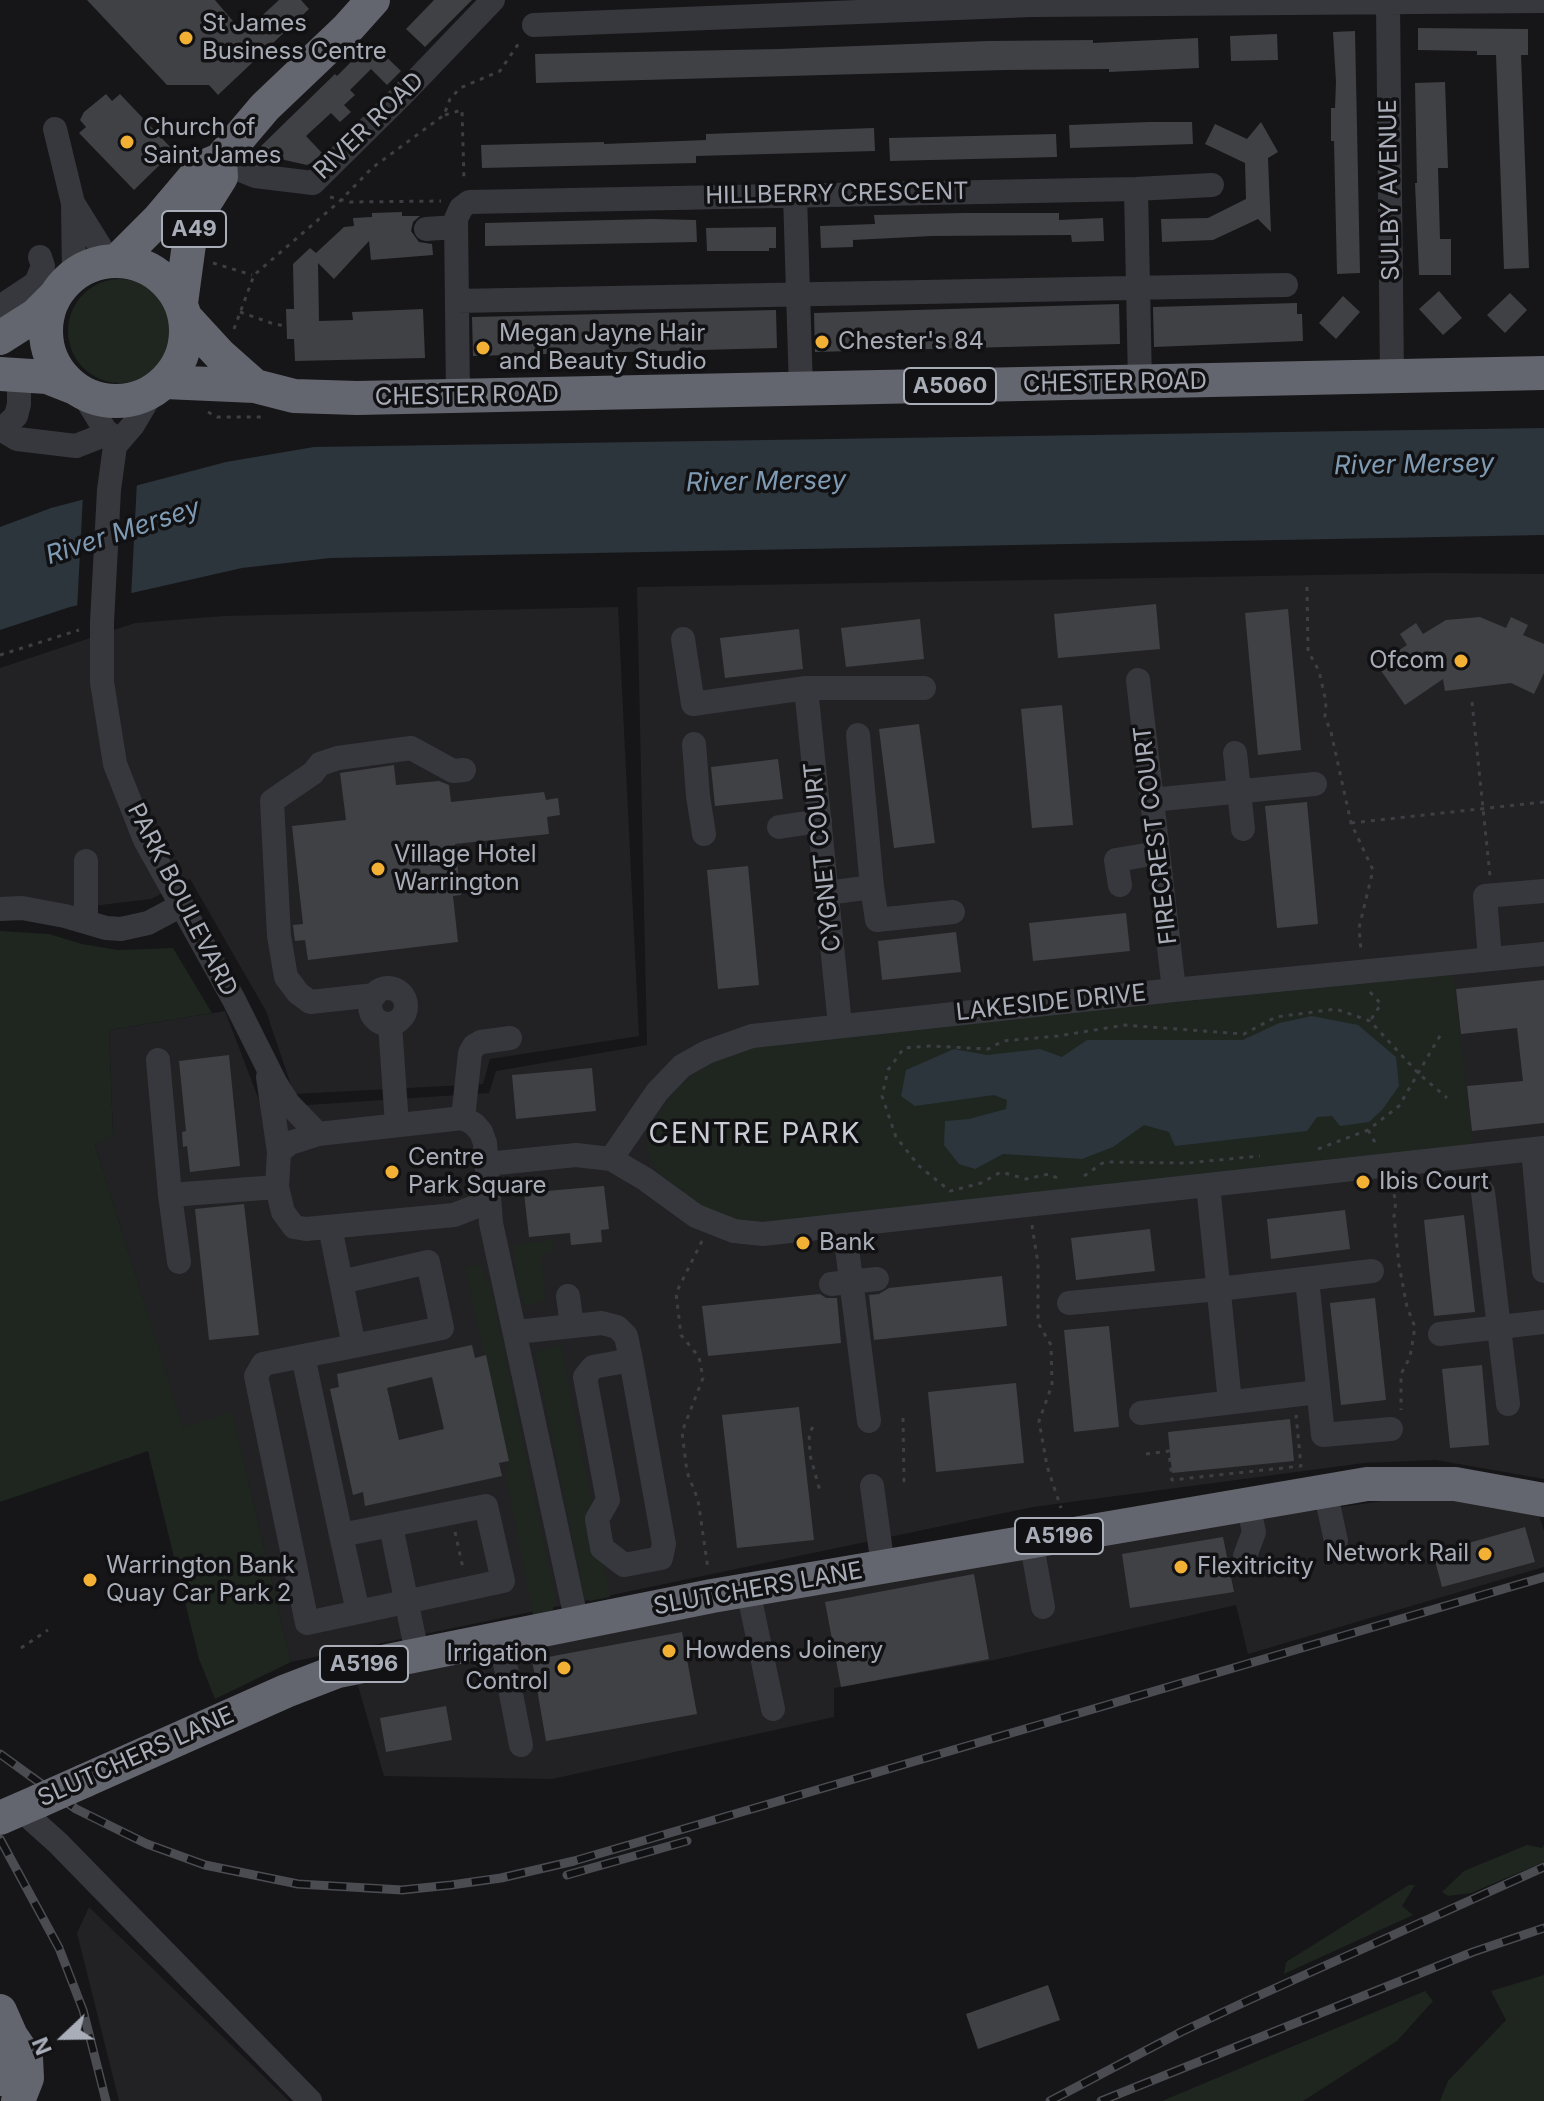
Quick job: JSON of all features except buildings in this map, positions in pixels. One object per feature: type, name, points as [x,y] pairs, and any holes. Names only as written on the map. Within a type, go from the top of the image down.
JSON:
[{"type":"highway","name":"A49","points":[[113,261],[203,167],[221,158],[265,107],[373,0]]},
{"type":"highway","name":"A49","points":[[159,387],[179,363],[186,341],[183,310],[189,244],[204,204],[221,177],[221,158]]},
{"type":"highway","name":"A49","points":[[0,338],[36,315],[65,285],[90,266],[113,261],[133,263],[157,275],[173,289],[183,310]]},
{"type":"highway","points":[[65,285],[48,314],[46,339],[50,356],[60,374],[79,391]]},
{"type":"highway","name":"CHESTER ROAD","points":[[183,310],[220,355],[255,386]]},
{"type":"highway","name":"CHESTER ROAD","points":[[159,387],[255,386],[294,396],[321,398],[1544,373]]},
{"type":"highway","points":[[9,374],[47,377],[111,402],[140,398],[159,387]]},
{"type":"highway","name":"SLUTCHERS LANE","points":[[20,1810],[312,1680],[359,1665],[417,1653],[712,1596],[1367,1484],[1429,1482],[1479,1487],[1544,1500]]},
{"type":"highway","points":[[0,2079],[6,2024]]},
{"type":"highway","points":[[6,2024],[26,2058],[27,2078],[18,2101]]},
{"type":"street","name":"RIVER ROAD","points":[[221,158],[255,176],[313,183],[493,0]]},
{"type":"street","points":[[534,25],[1032,3],[1544,1]]},
{"type":"street","name":"SULBY AVENUE","points":[[1388,3],[1392,377]]},
{"type":"street","points":[[55,129],[73,203],[65,285]]},
{"type":"street","name":"HILLBERRY CRESCENT","points":[[426,229],[460,216],[475,201],[1212,185]]},
{"type":"street","points":[[1136,189],[1140,383]]},
{"type":"street","points":[[795,195],[801,389]]},
{"type":"street","points":[[73,203],[113,261]]},
{"type":"street","points":[[458,396],[460,216]]},
{"type":"street","points":[[0,307],[36,283],[43,266],[40,257]]},
{"type":"street","points":[[457,301],[1286,285]]},
{"type":"street","points":[[9,374],[19,404],[16,416],[1,431],[17,439],[112,448]]},
{"type":"street","points":[[112,448],[133,425],[159,387]]},
{"type":"street","points":[[79,391],[112,448]]},
{"type":"street","name":"PARK BOULEVARD","points":[[112,448],[102,622],[102,682],[115,764],[145,840],[266,1063],[288,1103],[318,1134]]},
{"type":"street","points":[[683,639],[693,704],[806,688],[924,688]]},
{"type":"street","name":"FIRECREST COURT","points":[[1138,680],[1174,990]]},
{"type":"street","name":"CYGNET COURT","points":[[806,688],[840,1025]]},
{"type":"street","points":[[858,735],[877,920],[953,912]]},
{"type":"street","points":[[694,744],[704,834]]},
{"type":"street","points":[[397,1125],[390,1024],[404,1015],[404,999],[391,989],[375,995],[310,1002],[298,993],[286,977],[279,936],[272,801],[313,773],[320,764],[338,758],[411,748],[453,771],[464,770]]},
{"type":"street","points":[[1235,753],[1243,829]]},
{"type":"street","points":[[1151,800],[1315,784]]},
{"type":"street","points":[[779,827],[820,821]]},
{"type":"street","points":[[1120,885],[1115,850],[1158,853]]},
{"type":"street","points":[[86,861],[86,922]]},
{"type":"street","points":[[827,893],[872,887]]},
{"type":"street","points":[[1497,959],[1492,895],[1544,891]]},
{"type":"street","points":[[0,909],[22,908],[106,928],[135,927],[182,905]]},
{"type":"street","name":"LAKESIDE DRIVE","points":[[611,1159],[657,1092],[682,1066],[728,1043],[752,1036],[1363,970],[1544,954]]},
{"type":"street","points":[[463,1118],[470,1053],[474,1046],[510,1038]]},
{"type":"street","points":[[158,1060],[179,1262]]},
{"type":"street","name":"PARK BOULEVARD","points":[[266,1063],[279,1152]]},
{"type":"street","points":[[488,1194],[480,1205],[454,1215],[306,1229],[294,1227],[283,1212],[277,1187],[279,1152],[290,1143],[318,1134],[463,1118],[481,1132],[502,1271],[577,1623]]},
{"type":"street","points":[[487,1164],[576,1155],[611,1159],[645,1179],[680,1207],[711,1223],[734,1231],[763,1234],[1539,1149],[1544,1266]]},
{"type":"street","points":[[1208,1185],[1230,1402]]},
{"type":"street","points":[[170,1195],[277,1187]]},
{"type":"street","points":[[1483,1192],[1508,1404]]},
{"type":"street","points":[[454,1215],[479,1231],[502,1271]]},
{"type":"street","points":[[844,1225],[841,1283],[861,1369],[869,1421]]},
{"type":"street","points":[[330,1227],[354,1346]]},
{"type":"street","points":[[341,1282],[428,1262],[442,1328],[263,1364],[256,1376],[307,1623],[503,1581],[486,1506],[341,1535]]},
{"type":"street","points":[[1069,1303],[1372,1271]]},
{"type":"street","points":[[841,1283],[877,1279]]},
{"type":"street","points":[[1307,1279],[1306,1394],[1323,1435],[1396,1423]]},
{"type":"street","points":[[568,1296],[572,1326]]},
{"type":"street","points":[[1440,1334],[1544,1322]]},
{"type":"street","points":[[516,1332],[602,1323],[617,1327],[626,1336],[631,1360],[664,1544],[661,1558],[624,1565],[602,1548],[597,1519],[608,1500],[585,1377],[593,1367],[631,1360]]},
{"type":"street","points":[[303,1356],[358,1612]]},
{"type":"street","points":[[1141,1413],[1306,1394]]},
{"type":"street","points":[[872,1486],[883,1567]]},
{"type":"street","points":[[1325,1490],[1336,1541]]},
{"type":"street","points":[[1245,1556],[1254,1532],[1248,1505]]},
{"type":"street","points":[[391,1526],[417,1653]]},
{"type":"street","points":[[1031,1540],[1043,1607]]},
{"type":"street","points":[[748,1590],[773,1709]]},
{"type":"street","points":[[500,1638],[521,1745]]},
{"type":"street","points":[[20,1810],[58,1843],[310,2101]]},
{"type":"path","points":[[444,115],[450,99],[460,88],[500,71],[514,47],[534,25]]},
{"type":"path","points":[[231,337],[254,275],[340,201],[372,168],[444,115],[462,110],[460,216]]},
{"type":"path","points":[[313,183],[318,193],[340,201],[447,201],[460,216]]},
{"type":"path","points":[[207,261],[254,275]]},
{"type":"path","points":[[239,312],[286,326]]},
{"type":"path","points":[[1307,587],[1308,651],[1319,671],[1326,702],[1325,717],[1351,823],[1373,870],[1359,928],[1368,990],[1381,1004],[1370,1021]]},
{"type":"path","points":[[0,655],[102,622]]},
{"type":"path","points":[[1472,702],[1492,895]]},
{"type":"path","points":[[1351,823],[1544,802]]},
{"type":"path","points":[[1059,1179],[1049,1174],[1026,1179],[1001,1172],[981,1183],[950,1191],[919,1166],[896,1137],[882,1096],[888,1070],[904,1048],[988,1049],[1003,1041],[1125,1025],[1244,1034],[1276,1017],[1336,1009],[1370,1021],[1418,1073],[1447,1098]]},
{"type":"path","points":[[1311,1152],[1368,1130],[1399,1106],[1441,1034]]},
{"type":"path","points":[[1368,1130],[1378,1147],[1396,1200],[1394,1216],[1399,1265],[1407,1307],[1415,1327],[1410,1357],[1401,1374],[1396,1423]]},
{"type":"path","points":[[1082,1177],[1104,1162],[1187,1163],[1269,1156]]},
{"type":"path","points":[[1026,1179],[1038,1264],[1038,1323],[1051,1345],[1052,1385],[1039,1421],[1047,1466],[1071,1534]]},
{"type":"path","points":[[711,1223],[676,1293],[681,1335],[699,1357],[703,1378],[682,1432],[687,1472],[698,1500],[712,1596]]},
{"type":"path","points":[[1146,1454],[1169,1451],[1172,1480],[1301,1466],[1306,1394]]},
{"type":"path","points":[[903,1418],[904,1482]]},
{"type":"path","points":[[813,1427],[809,1433],[810,1455],[820,1491]]},
{"type":"path","points":[[454,1524],[465,1577]]},
{"type":"path","points":[[21,1648],[48,1630]]},
{"type":"shaded area","points":[[120,279],[140,283],[157,294],[168,311],[172,331],[168,351],[157,368],[140,379],[120,383],[100,379],[83,368],[72,351],[68,331],[72,311],[83,294],[100,283]]},
{"type":"shaded area","name":"CENTRE PARK","points":[[1432,573],[1544,574],[1544,1479],[1436,1460],[1364,1463],[1033,1507],[291,1662],[232,1413],[183,1428],[95,1145],[113,1135],[109,1030],[225,1011],[262,1108],[489,1093],[496,1071],[647,1045],[637,587]]},
{"type":"shaded area","points":[[618,607],[639,1036],[490,1059],[483,1084],[294,1094],[266,1011],[190,879],[151,899],[84,907],[0,904],[0,668],[135,623],[224,616]]},
{"type":"shaded area","points":[[0,931],[49,934],[118,950],[173,948],[212,1013],[109,1030],[113,1136],[95,1145],[183,1427],[232,1412],[291,1662],[215,1699],[199,1659],[148,1451],[0,1502]]},
{"type":"shaded area","points":[[1453,973],[1473,1149],[777,1222],[729,1218],[699,1205],[657,1172],[648,1152],[646,1133],[676,1089],[703,1067],[732,1052],[759,1046]]},
{"type":"shaded area","points":[[553,1240],[554,1253],[541,1254],[546,1301],[524,1305],[517,1286],[513,1245]]},
{"type":"shaded area","points":[[479,1265],[491,1287],[556,1602],[549,1617],[534,1620],[506,1477],[509,1467],[465,1267]]},
{"type":"shaded area","points":[[561,1345],[610,1597],[590,1601],[584,1596],[535,1354]]},
{"type":"shaded area","points":[[1445,1492],[1539,1516],[1544,1531],[1544,1567],[1248,1654],[1236,1605],[994,1660],[834,1688],[834,1717],[552,1779],[384,1776],[357,1682],[798,1594],[1232,1517],[1320,1510]]},
{"type":"shaded area","points":[[1527,1845],[1542,1848],[1544,1845],[1544,1862],[1471,1893],[1448,1896],[1442,1892],[1464,1871]]},
{"type":"shaded area","points":[[1409,1885],[1415,1885],[1402,1906],[1413,1915],[1284,1974],[1286,1962]]},
{"type":"shaded area","points":[[89,1907],[289,2101],[119,2101],[77,1933]]},
{"type":"shaded area","points":[[1544,1975],[1544,2101],[1440,2101],[1448,2081],[1506,2020],[1491,1991]]},
{"type":"shaded area","points":[[1425,1991],[1433,2001],[1397,2041],[1303,2101],[1162,2101]]},
{"type":"water","name":"River Mersey","points":[[1544,428],[1544,535],[330,558],[242,568],[70,607],[0,630],[0,527],[51,508],[226,462],[314,447]]},
{"type":"water","points":[[1312,1016],[1358,1025],[1396,1057],[1399,1086],[1369,1122],[1340,1126],[1332,1116],[1317,1117],[1307,1131],[1175,1146],[1169,1132],[1144,1125],[1113,1147],[1082,1159],[1003,1154],[975,1169],[959,1164],[944,1145],[945,1121],[969,1119],[1006,1109],[1007,1100],[994,1095],[915,1106],[901,1096],[906,1070],[954,1049],[987,1055],[1040,1049],[1062,1057],[1087,1040],[1243,1040],[1279,1023]]},
{"type":"pier","points":[[137,481],[131,598],[77,610],[83,495]]},
{"type":"railway","points":[[0,1754],[76,1809],[147,1844],[205,1865],[298,1884],[402,1890],[451,1885],[501,1878],[574,1861],[1544,1577]]},
{"type":"railway","points":[[0,1839],[59,1948],[83,2010],[106,2101]]},
{"type":"railway","points":[[567,1875],[687,1841]]},
{"type":"railway","points":[[1050,2101],[1181,2032],[1544,1867]]},
{"type":"railway","points":[[1101,2101],[1473,1952],[1544,1928]]},
{"type":"place","name":"St James Business Centre","points":[[186,38]]},
{"type":"place","name":"Church of Saint James","points":[[127,142]]},
{"type":"place","name":"Chester's 84","points":[[822,342]]},
{"type":"place","name":"Megan Jayne Hair and Beauty Studio","points":[[483,348]]},
{"type":"place","name":"Ofcom","points":[[1461,661]]},
{"type":"place","name":"Village Hotel Warrington","points":[[378,869]]},
{"type":"place","name":"Centre Park Square","points":[[392,1172]]},
{"type":"place","name":"Ibis Court","points":[[1363,1182]]},
{"type":"place","name":"Bank","points":[[803,1243]]},
{"type":"place","name":"Network Rail","points":[[1485,1554]]},
{"type":"place","name":"Flexitricity","points":[[1181,1567]]},
{"type":"place","name":"Warrington Bank Quay Car Park 2","points":[[90,1580]]},
{"type":"place","name":"Howdens Joinery","points":[[669,1651]]},
{"type":"place","name":"Irrigation Control","points":[[564,1668]]},
{"type":"district","name":"CENTRE PARK","points":[[755,1135]]}]
